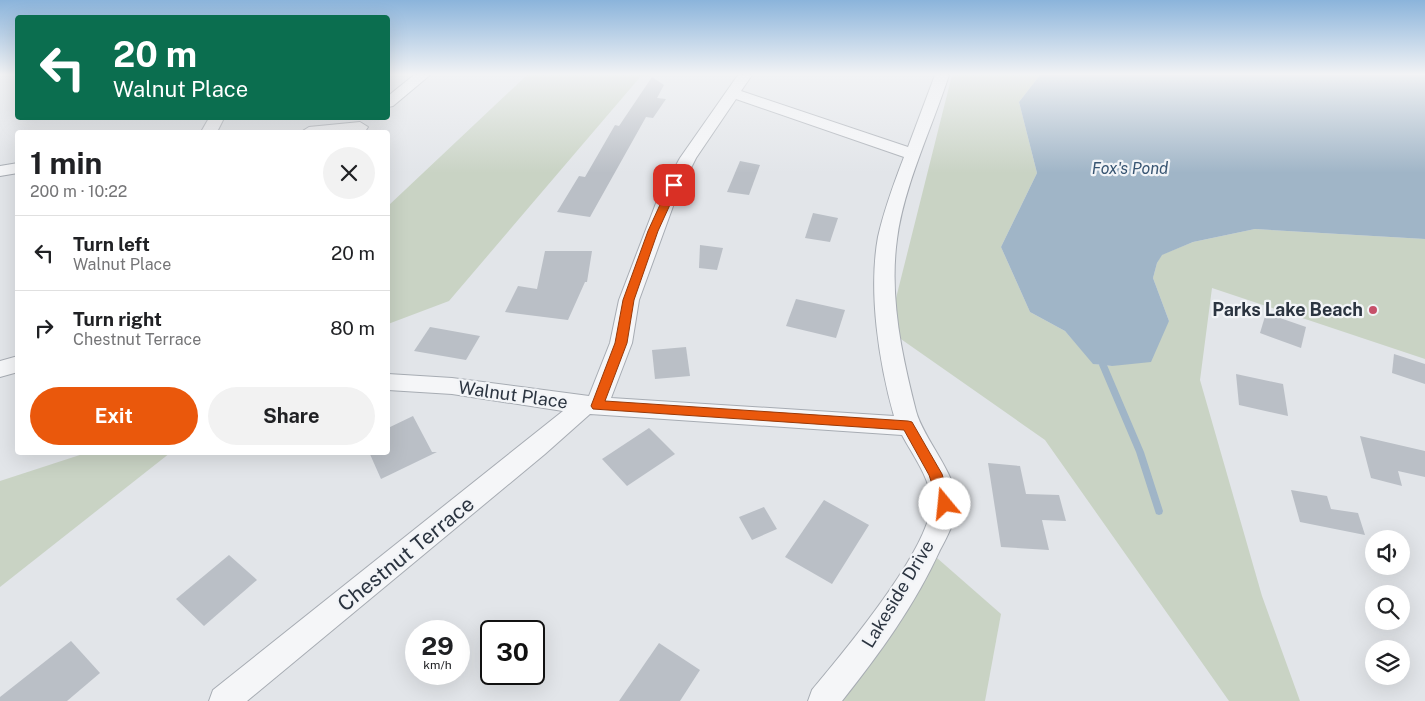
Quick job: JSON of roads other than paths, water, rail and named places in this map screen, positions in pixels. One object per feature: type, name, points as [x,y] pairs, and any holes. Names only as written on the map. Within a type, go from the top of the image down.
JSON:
[{"type":"street","name":"Chestnut Terrace","points":[[224,701],[591,405],[621,343],[629,300],[667,198],[688,158],[722,108]]},
{"type":"street","points":[[778,108],[914,155]]},
{"type":"street","name":"Lakeside Drive","points":[[823,701],[879,632],[922,561],[945,504],[935,474],[908,426],[892,350],[887,308],[886,255],[892,216],[931,108]]},
{"type":"street","points":[[327,130],[362,126]]},
{"type":"street","points":[[0,171],[15,168]]},
{"type":"street","points":[[0,369],[15,365]]},
{"type":"street","name":"Walnut Place","points":[[390,382],[452,386],[591,405],[908,426]]},
{"type":"water","name":"Fox's Pond","points":[[1020,108],[1425,108],[1425,239],[1255,229],[1193,242],[1162,255],[1157,263],[1153,278],[1169,321],[1151,362],[1112,366],[1093,364],[1065,331],[1030,312],[1001,247],[1037,173]]},
{"type":"waterway","points":[[1103,365],[1140,452],[1159,511]]},
{"type":"place","name":"Parks Lake Beach","points":[[1373,310]]}]
